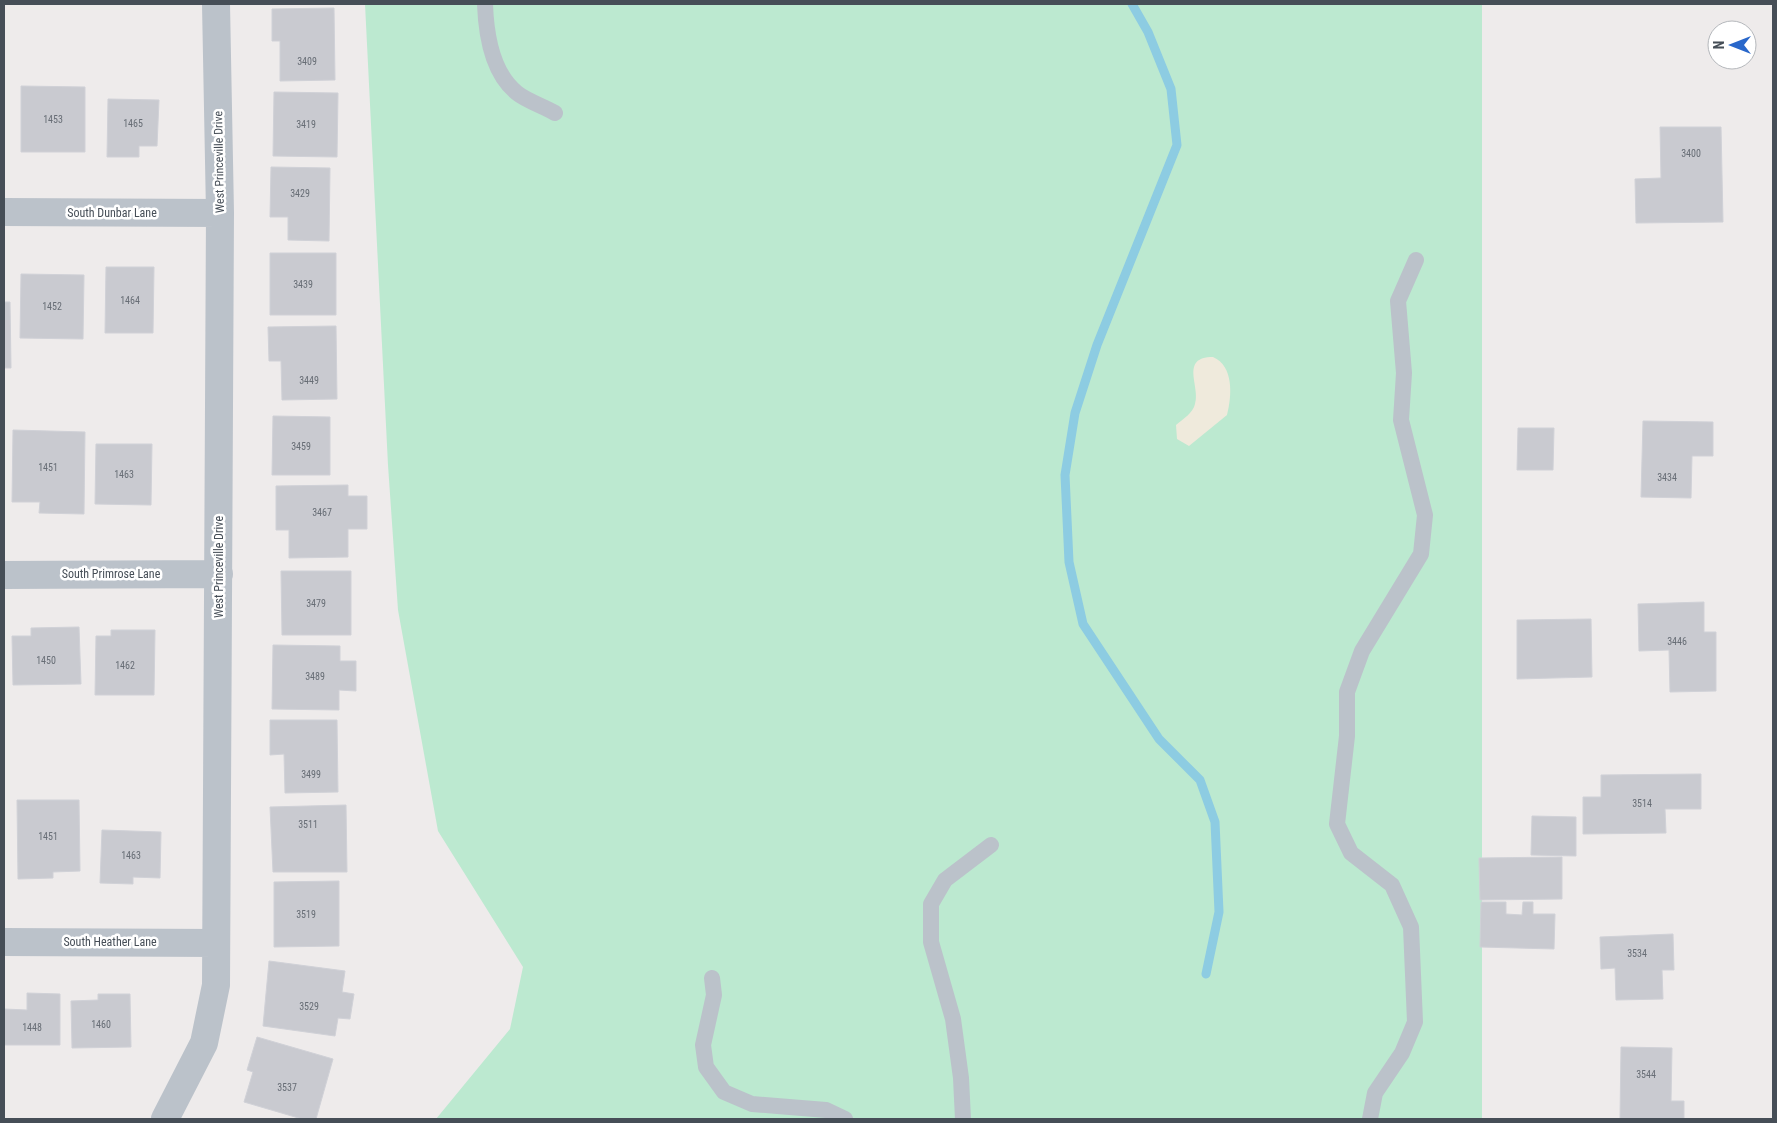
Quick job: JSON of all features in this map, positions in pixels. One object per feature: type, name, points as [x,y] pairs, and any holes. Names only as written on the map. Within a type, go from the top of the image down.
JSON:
[{"type":"street","name":"West Princeville Drive","points":[[165,1119],[204,1043],[216,985],[220,213],[216,4]]},
{"type":"street","name":"South Dunbar Lane","points":[[4,212],[220,213]]},
{"type":"street","name":"South Primrose Lane","points":[[4,575],[218,574]]},
{"type":"street","name":"South Heather Lane","points":[[4,942],[216,943]]},
{"type":"lane","points":[[485,4],[486,26],[499,71],[516,92],[555,113]]},
{"type":"lane","points":[[1370,1119],[1375,1093],[1402,1053],[1415,1022],[1411,927],[1392,886],[1351,853],[1336,824],[1347,736],[1347,692],[1362,651],[1421,554],[1425,516],[1401,420],[1404,373],[1398,301],[1416,260]]},
{"type":"lane","points":[[963,1119],[961,1078],[953,1019],[931,942],[931,904],[945,880],[991,845]]},
{"type":"lane","points":[[712,978],[714,995],[702,1045],[706,1067],[724,1092],[752,1104],[826,1110],[845,1119]]},
{"type":"green space","points":[[365,4],[1482,4],[1482,1119],[436,1119],[510,1029],[523,967],[438,831],[398,610],[388,465]]},
{"type":"sand","points":[[1213,357],[1225,367],[1230,382],[1230,399],[1227,415],[1189,446],[1177,439],[1176,425],[1190,413],[1195,404],[1194,367],[1203,358]]},
{"type":"building","points":[[334,8],[335,80],[280,81],[280,41],[272,41],[272,9]]},
{"type":"building","points":[[21,86],[85,87],[85,152],[21,152]]},
{"type":"building","points":[[274,92],[338,93],[337,157],[273,156]]},
{"type":"building","points":[[108,99],[159,100],[157,146],[139,146],[139,157],[107,157]]},
{"type":"building","points":[[1660,127],[1721,127],[1723,222],[1636,223],[1635,179],[1661,178]]},
{"type":"building","points":[[271,167],[330,168],[329,241],[288,240],[288,217],[270,217]]},
{"type":"building","points":[[270,253],[336,253],[336,315],[270,315]]},
{"type":"building","points":[[106,267],[154,267],[153,333],[105,333]]},
{"type":"building","points":[[21,274],[84,275],[83,339],[20,338]]},
{"type":"building","points":[[4,302],[10,302],[11,368],[4,368]]},
{"type":"building","points":[[336,326],[337,399],[282,400],[281,361],[269,361],[268,327]]},
{"type":"building","points":[[273,416],[330,417],[330,475],[272,475]]},
{"type":"building","points":[[1643,421],[1713,422],[1713,456],[1692,456],[1691,498],[1641,497]]},
{"type":"building","points":[[1518,428],[1554,428],[1553,470],[1517,470]]},
{"type":"building","points":[[13,430],[85,432],[84,514],[39,513],[40,502],[12,502]]},
{"type":"building","points":[[96,444],[152,444],[151,505],[95,504]]},
{"type":"building","points":[[348,485],[348,496],[367,496],[367,529],[348,529],[348,557],[289,558],[289,530],[276,530],[276,486]]},
{"type":"building","points":[[281,571],[351,571],[351,635],[282,635]]},
{"type":"building","points":[[1704,602],[1704,632],[1716,632],[1716,691],[1670,692],[1669,650],[1639,651],[1638,604]]},
{"type":"building","points":[[1591,619],[1592,677],[1517,679],[1517,620]]},
{"type":"building","points":[[79,627],[81,684],[13,685],[12,636],[31,636],[31,628]]},
{"type":"building","points":[[111,630],[155,630],[154,695],[95,695],[96,636],[111,636]]},
{"type":"building","points":[[273,645],[340,646],[340,661],[356,661],[356,691],[339,690],[339,710],[272,709]]},
{"type":"building","points":[[270,720],[337,720],[338,792],[285,793],[284,754],[270,755]]},
{"type":"building","points":[[1701,774],[1701,809],[1665,809],[1666,833],[1583,834],[1583,797],[1601,797],[1601,775]]},
{"type":"building","points":[[17,800],[79,800],[80,871],[53,872],[53,878],[18,879]]},
{"type":"building","points":[[346,805],[347,872],[273,872],[270,807]]},
{"type":"building","points":[[1532,816],[1576,817],[1576,856],[1531,855]]},
{"type":"building","points":[[102,830],[161,832],[160,878],[133,877],[133,884],[100,883]]},
{"type":"building","points":[[1562,857],[1562,899],[1480,900],[1479,858]]},
{"type":"building","points":[[339,881],[339,946],[274,947],[274,882]]},
{"type":"building","points":[[1481,902],[1506,902],[1506,914],[1522,915],[1523,902],[1533,902],[1533,914],[1555,914],[1554,949],[1480,947]]},
{"type":"building","points":[[1673,934],[1674,970],[1662,970],[1663,999],[1616,1000],[1615,968],[1601,969],[1600,937]]},
{"type":"building","points":[[269,961],[345,971],[342,992],[354,994],[350,1019],[338,1018],[335,1036],[263,1026]]},
{"type":"building","points":[[27,993],[60,994],[60,1045],[4,1045],[4,1009],[27,1010]]},
{"type":"building","points":[[98,994],[130,994],[131,1047],[72,1048],[71,1001],[98,1000]]},
{"type":"building","points":[[257,1037],[333,1059],[316,1119],[302,1119],[244,1102],[253,1072],[247,1070]]},
{"type":"building","points":[[1621,1047],[1672,1048],[1671,1101],[1684,1101],[1684,1119],[1620,1119]]},
{"type":"waterway","points":[[1132,4],[1148,32],[1171,89],[1177,145],[1097,345],[1075,413],[1065,475],[1069,562],[1083,624],[1159,739],[1200,780],[1215,822],[1219,912],[1206,974]]}]
